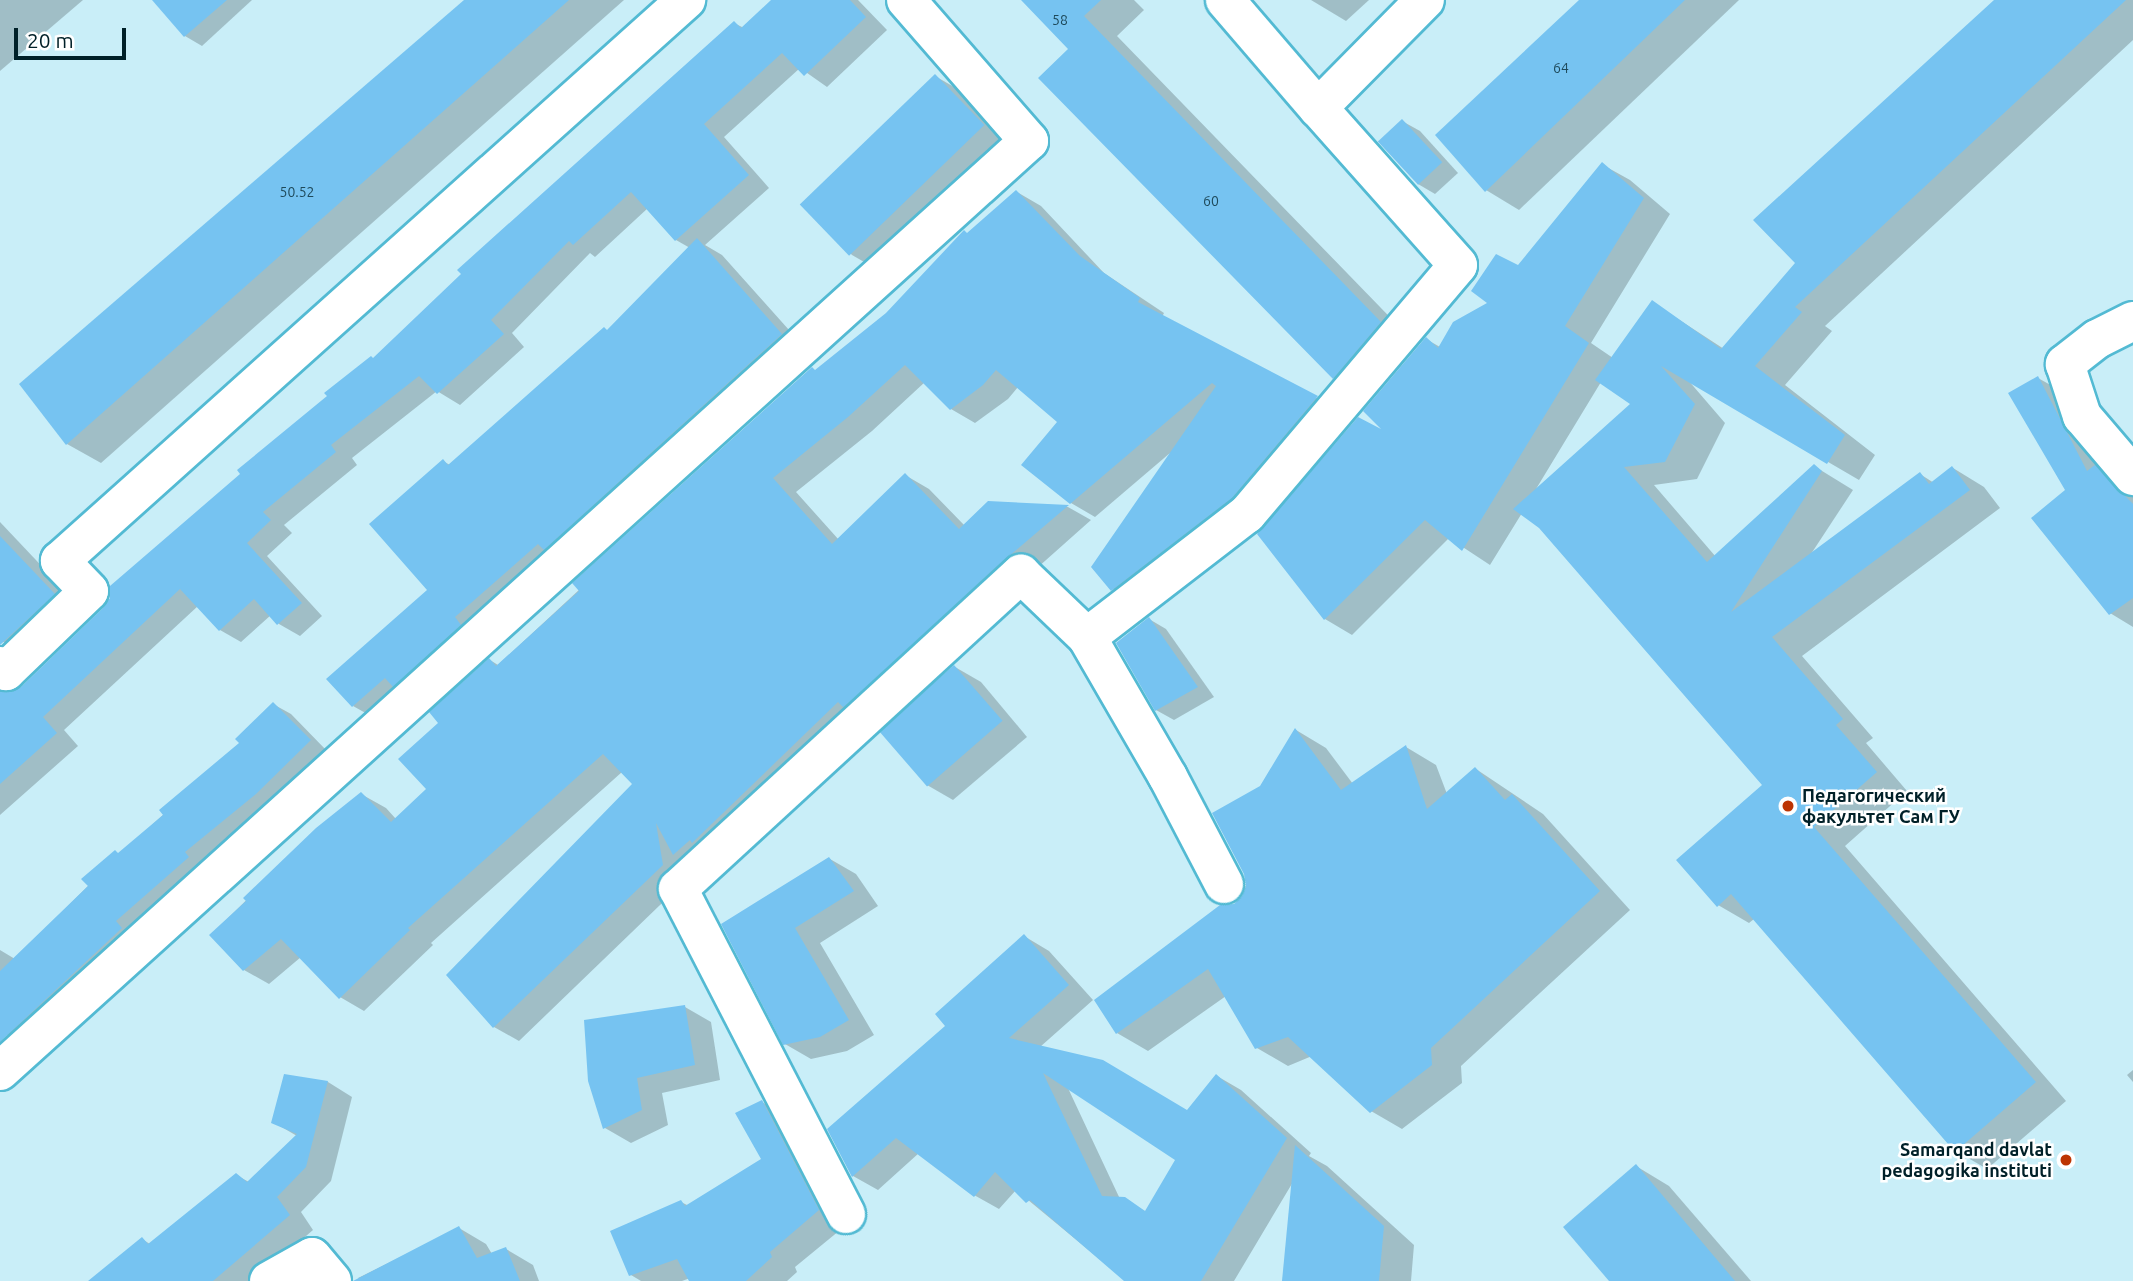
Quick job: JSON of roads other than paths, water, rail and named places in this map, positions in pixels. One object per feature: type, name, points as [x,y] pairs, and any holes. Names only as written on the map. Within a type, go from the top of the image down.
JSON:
[{"type":"street","points":[[0,666],[6,671],[89,591],[60,561],[686,0]]},
{"type":"street","points":[[0,1071],[1029,141],[906,0]]},
{"type":"street","points":[[1087,637],[1247,514],[1458,265],[1225,0]]},
{"type":"street","points":[[1318,108],[1425,0]]},
{"type":"street","points":[[2133,321],[2097,339],[2066,364],[2082,416],[2133,476]]},
{"type":"street","points":[[845,1214],[678,889],[1021,574],[1087,637],[1168,777],[1224,884]]},
{"type":"street","points":[[268,1281],[312,1257],[332,1281]]},
{"type":"place","name":"Педагогический факультет Сам ГУ","points":[[1788,806]]},
{"type":"place","name":"Samarqand davlat pedagogika instituti","points":[[2066,1160]]}]
